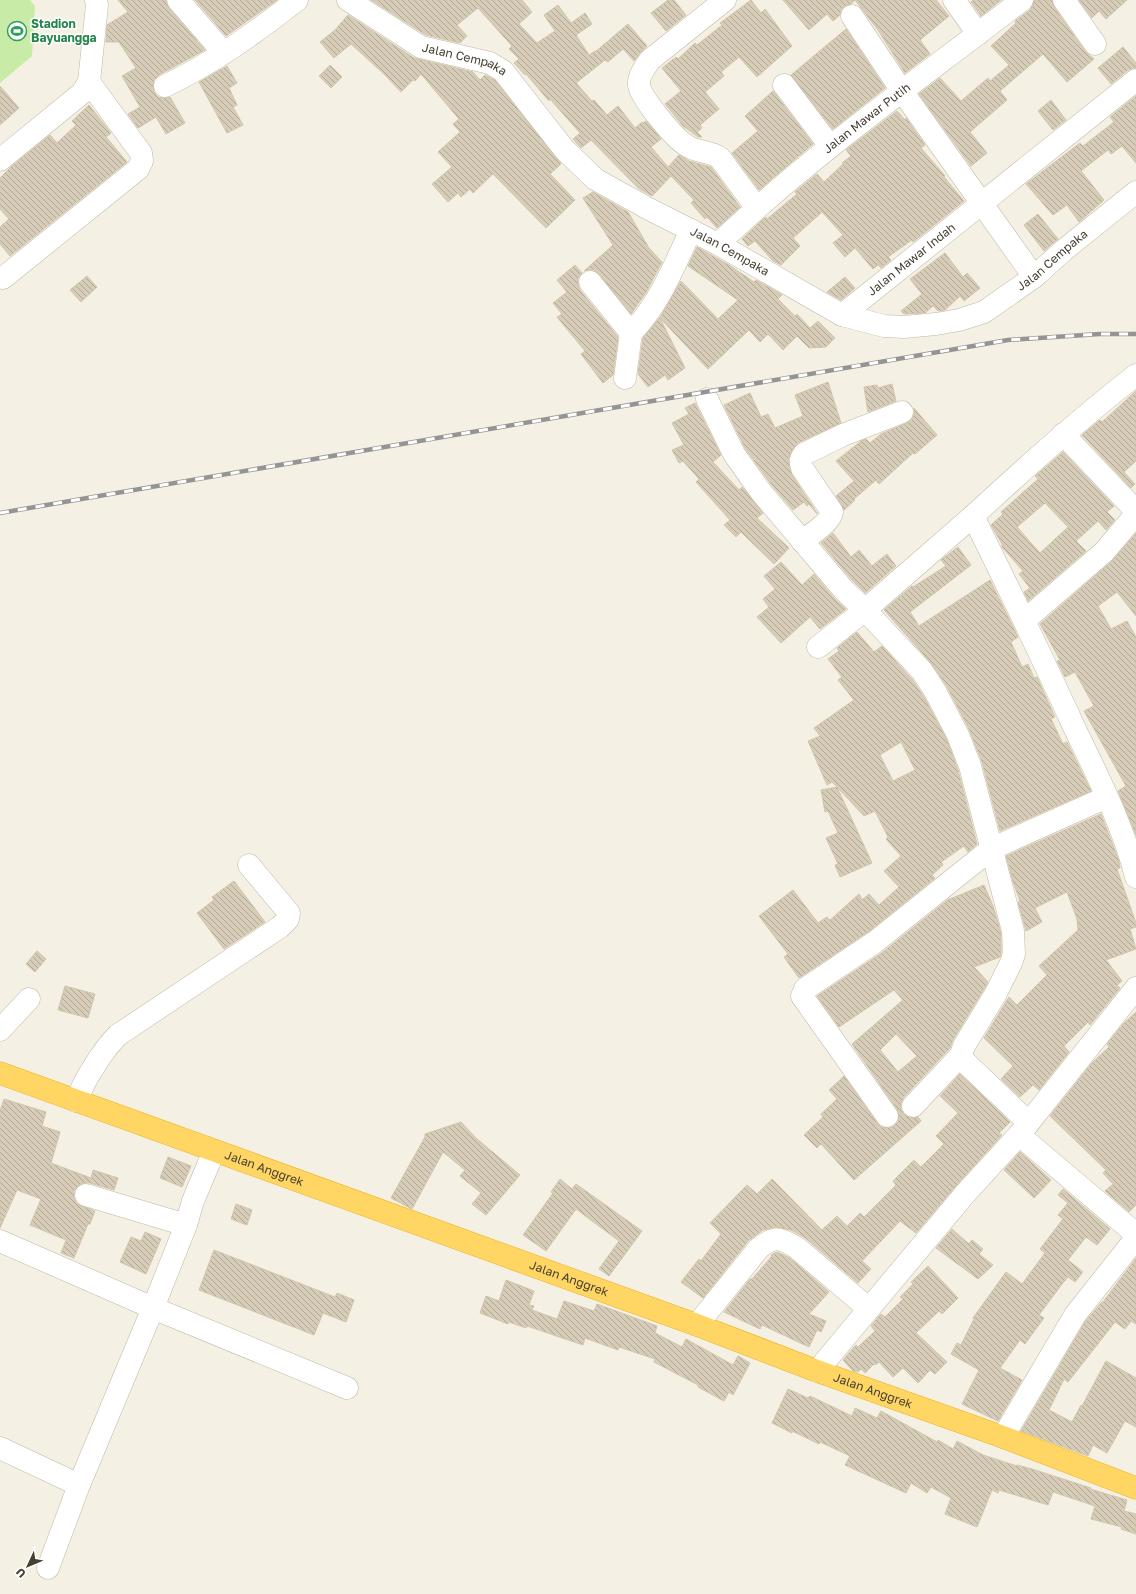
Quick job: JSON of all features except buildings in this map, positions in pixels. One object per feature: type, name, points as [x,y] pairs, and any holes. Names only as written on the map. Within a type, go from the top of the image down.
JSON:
[{"type":"highway","name":"Jalan Anggrek","points":[[0,1073],[81,1091],[214,1151],[698,1325],[817,1371],[1135,1486]]},
{"type":"street","points":[[0,160],[82,93],[89,82],[98,5],[96,0]]},
{"type":"street","points":[[178,0],[224,52]]},
{"type":"street","points":[[165,86],[252,35],[297,0]]},
{"type":"street","name":"Jalan Cempaka","points":[[348,0],[421,47],[490,63],[503,71],[564,148],[596,179],[648,209],[718,244],[842,315],[884,326],[904,327],[944,323],[984,312],[1034,278],[1064,250],[1136,192]]},
{"type":"street","points":[[725,0],[650,60],[642,71],[639,84],[654,111],[686,146],[694,150],[714,154],[720,158],[756,207]]},
{"type":"street","points":[[954,0],[978,34]]},
{"type":"street","name":"Jalan Mawar Putih","points":[[718,244],[756,207],[830,146],[1022,0]]},
{"type":"street","points":[[1064,0],[1095,44]]},
{"type":"street","points":[[852,16],[902,91],[1034,278]]},
{"type":"street","name":"Jalan Mawar Indah","points":[[842,315],[1136,80]]},
{"type":"street","points":[[3,278],[138,169],[142,160],[140,154],[89,82]]},
{"type":"street","points":[[784,86],[830,146]]},
{"type":"street","points":[[625,378],[631,333],[642,322],[660,296],[691,230]]},
{"type":"street","points":[[590,282],[631,333]]},
{"type":"street","points":[[818,647],[865,610],[1098,404],[1136,375]]},
{"type":"street","points":[[706,399],[734,454],[761,492],[843,589],[865,610],[922,671],[946,711],[958,735],[970,766],[1013,931],[1014,954],[1011,963],[964,1046],[961,1055],[913,1106]]},
{"type":"street","points":[[802,541],[826,522],[831,517],[832,512],[802,468],[800,463],[801,457],[843,435],[902,412]]},
{"type":"street","points":[[1025,620],[1104,552],[1136,512],[1063,434]]},
{"type":"street","points":[[973,516],[1025,620],[1107,797],[1134,863]]},
{"type":"street","points":[[887,1116],[802,996],[802,992],[875,942],[991,849],[1107,797]]},
{"type":"street","points":[[81,1091],[104,1051],[118,1035],[280,927],[288,919],[289,913],[249,865]]},
{"type":"street","points":[[817,1371],[964,1195],[1024,1129],[1136,988]]},
{"type":"street","points":[[0,1030],[29,1000]]},
{"type":"street","points":[[961,1055],[964,1061],[1024,1129],[1136,1234]]},
{"type":"street","points":[[48,1568],[79,1485],[153,1308],[186,1225],[193,1201],[214,1151]]},
{"type":"street","points":[[86,1195],[186,1225]]},
{"type":"street","points":[[698,1325],[758,1248],[770,1240],[778,1238],[797,1248],[869,1309]]},
{"type":"street","points":[[1003,1437],[1075,1315],[1136,1238]]},
{"type":"street","points":[[0,1241],[153,1308],[347,1388]]},
{"type":"street","points":[[0,1448],[79,1485]]},
{"type":"green space","name":"Stadion Bayuangga","points":[[0,0],[30,0],[35,6],[32,56],[0,83]]},
{"type":"railway","points":[[0,513],[1008,340],[1100,334],[1136,334]]},
{"type":"place","name":"Stadion Bayuangga","points":[[17,31]]}]
